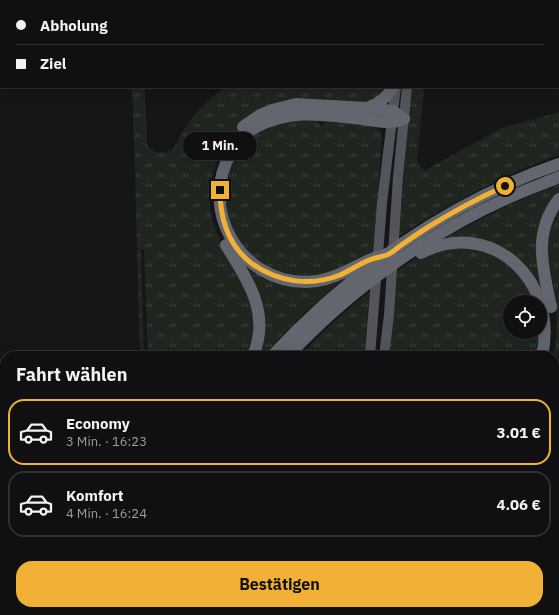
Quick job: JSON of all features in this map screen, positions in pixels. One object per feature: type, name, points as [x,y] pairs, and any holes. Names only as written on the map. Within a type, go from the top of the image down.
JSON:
[{"type":"highway","points":[[366,108],[376,105],[388,96],[392,88]]},
{"type":"highway","points":[[254,351],[259,334],[258,307],[251,287],[222,237],[214,216],[212,192],[213,180],[220,159],[231,140],[238,131],[260,115],[272,110],[296,104],[366,108],[392,117]]},
{"type":"highway","points":[[388,254],[369,260],[340,275],[318,281],[304,282],[280,278],[255,266],[244,256],[227,233],[220,209],[220,190],[224,168],[228,158],[239,142],[254,128],[278,118],[295,114],[313,114],[392,117],[404,119]]},
{"type":"highway","points":[[277,351],[334,296],[367,269],[429,226],[472,202],[516,181],[559,164]]},
{"type":"highway","points":[[293,351],[318,325],[364,286],[437,235],[516,194],[559,177]]},
{"type":"highway","points":[[550,351],[553,338],[552,309],[542,268],[542,241],[548,218],[559,199]]},
{"type":"highway","points":[[404,257],[416,255],[428,249],[445,244],[459,243],[482,245],[513,260],[525,271],[541,297],[545,310],[547,328],[543,351]]},
{"type":"main road","points":[[370,351],[380,227],[396,88]]},
{"type":"main road","points":[[385,351],[391,296],[395,217],[408,88]]},
{"type":"green space","points":[[132,88],[145,88],[147,145],[152,150],[165,152],[174,148],[182,133],[197,112],[208,101],[225,88],[386,88],[372,103],[246,121],[225,146],[217,161],[212,176],[210,207],[213,223],[220,239],[241,274],[256,315],[251,351],[148,351],[144,249],[141,250],[144,351],[140,351]]},
{"type":"green space","points":[[411,88],[424,88],[417,160],[421,167],[425,170],[500,129],[559,112],[559,155],[517,172],[477,191],[399,236]]},
{"type":"green space","points":[[317,119],[320,125],[323,125],[327,120],[370,125],[381,131],[382,139],[373,253],[360,262],[313,279],[285,273],[276,273],[268,269],[244,250],[227,218],[224,188],[233,156],[255,131],[292,120]]},
{"type":"green space","points":[[559,184],[559,194],[545,217],[549,311],[547,308],[547,295],[539,295],[515,258],[439,242],[468,225]]},
{"type":"green space","points":[[559,204],[559,351],[554,351],[557,324],[556,313],[547,277],[545,236]]},
{"type":"green space","points":[[473,246],[505,258],[534,295],[503,295],[503,339],[540,339],[539,351],[388,351],[396,291],[397,270],[419,256],[435,249]]},
{"type":"green space","points":[[235,250],[266,276],[346,277],[301,316],[268,351],[257,351],[262,333]]},
{"type":"green space","points":[[370,291],[367,317],[370,318],[367,351],[304,351],[329,326]]},
{"type":"route","points":[[220,190],[220,209],[227,233],[240,252],[255,266],[263,271],[280,278],[304,282],[318,281],[340,275],[369,260],[388,254],[429,226],[505,186]]}]
